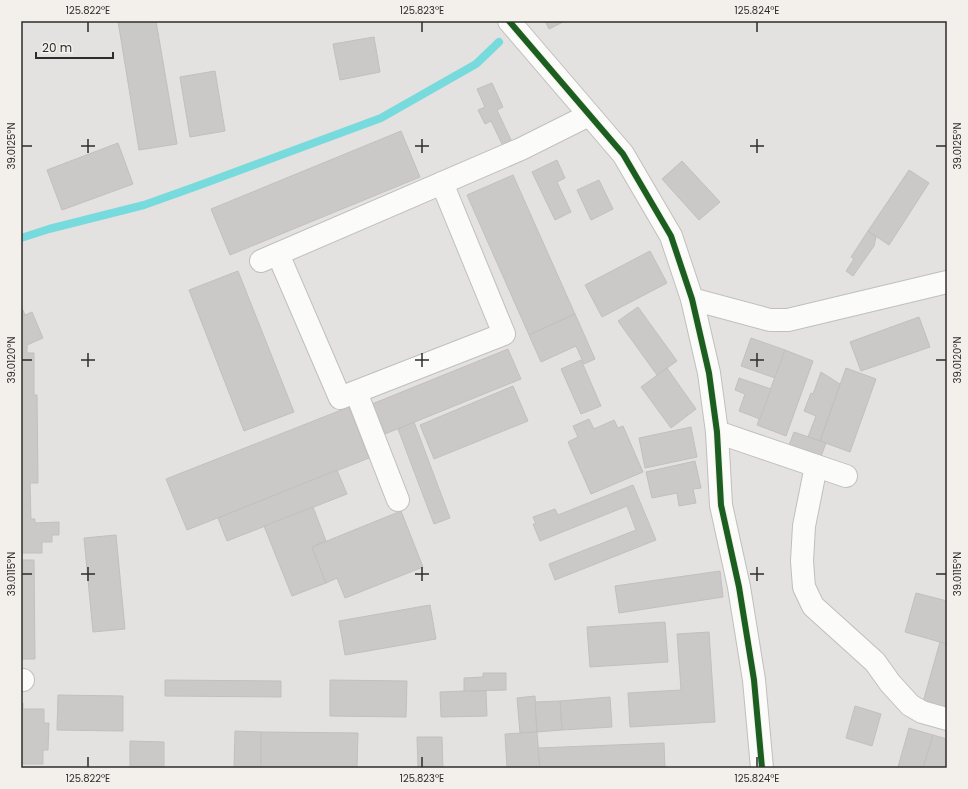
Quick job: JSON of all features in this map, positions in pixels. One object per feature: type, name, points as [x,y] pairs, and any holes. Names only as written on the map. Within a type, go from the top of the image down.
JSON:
[{"type":"street","points":[[509,21],[623,154],[671,236],[692,299],[709,373],[716,432],[721,505],[739,587],[754,680],[762,768]]},
{"type":"street","points":[[442,183],[504,334],[340,398],[270,258],[442,183],[521,149],[590,115]]},
{"type":"street","points":[[692,299],[770,320],[788,320],[945,284]]},
{"type":"street","points":[[356,392],[398,500]]},
{"type":"street","points":[[716,432],[846,476]]},
{"type":"street","points":[[816,466],[804,526],[802,561],[804,587],[813,606],[875,662],[890,683],[910,705],[922,712],[947,718]]},
{"type":"building","points":[[118,21],[156,21],[177,144],[139,150]]},
{"type":"building","points":[[545,21],[565,21],[549,29]]},
{"type":"building","points":[[374,37],[380,72],[340,80],[333,44]]},
{"type":"building","points":[[215,71],[225,131],[190,137],[180,77]]},
{"type":"building","points":[[492,83],[503,107],[497,110],[512,142],[503,146],[491,121],[485,124],[478,110],[485,107],[477,89]]},
{"type":"building","points":[[401,131],[420,177],[230,255],[211,209]]},
{"type":"building","points":[[118,143],[133,184],[62,210],[47,170]]},
{"type":"building","points":[[557,160],[565,178],[557,182],[571,212],[555,220],[532,172]]},
{"type":"building","points":[[682,161],[720,202],[699,220],[662,179]]},
{"type":"building","points":[[909,170],[929,183],[889,245],[868,231]]},
{"type":"building","points":[[513,175],[575,314],[529,335],[467,195]]},
{"type":"building","points":[[599,180],[613,209],[591,220],[577,190]]},
{"type":"building","points":[[868,231],[876,237],[874,246],[853,276],[846,271],[854,259],[851,257]]},
{"type":"building","points":[[650,251],[667,283],[602,317],[585,285]]},
{"type":"building","points":[[238,271],[294,412],[244,431],[189,290]]},
{"type":"building","points":[[21,306],[25,315],[21,317]]},
{"type":"building","points":[[638,307],[677,361],[657,375],[618,321]]},
{"type":"building","points":[[32,312],[43,338],[27,345],[27,353],[34,353],[34,395],[37,395],[38,483],[30,483],[31,519],[35,519],[35,523],[59,522],[59,535],[52,535],[52,542],[42,542],[42,553],[21,553],[21,317]]},
{"type":"building","points":[[575,314],[595,359],[584,364],[576,346],[541,362],[529,335]]},
{"type":"building","points":[[919,317],[930,347],[861,371],[850,342]]},
{"type":"building","points":[[751,338],[785,350],[775,378],[741,366]]},
{"type":"building","points":[[508,349],[521,379],[385,434],[372,404]]},
{"type":"building","points":[[785,350],[813,361],[786,436],[757,425]]},
{"type":"building","points":[[581,360],[601,406],[581,414],[561,369]]},
{"type":"building","points":[[667,368],[696,409],[671,428],[641,387]]},
{"type":"building","points":[[846,368],[876,379],[850,452],[820,441]]},
{"type":"building","points":[[821,372],[840,384],[820,441],[808,437],[816,416],[804,411],[811,393],[813,394]]},
{"type":"building","points":[[739,378],[771,389],[760,419],[739,411],[745,394],[735,390]]},
{"type":"building","points":[[513,386],[528,421],[434,459],[420,425]]},
{"type":"building","points":[[349,407],[369,458],[187,530],[166,479]]},
{"type":"building","points":[[589,419],[594,429],[614,420],[618,428],[623,426],[643,472],[591,494],[568,442],[578,437],[573,426]]},
{"type":"building","points":[[414,422],[450,518],[434,524],[398,429]]},
{"type":"building","points":[[691,427],[697,457],[645,468],[639,438]]},
{"type":"building","points":[[794,432],[826,443],[820,459],[788,448]]},
{"type":"building","points":[[695,461],[701,488],[693,489],[696,503],[679,506],[677,493],[652,498],[646,472]]},
{"type":"building","points":[[337,470],[347,494],[227,541],[218,518]]},
{"type":"building","points":[[633,485],[656,540],[555,580],[549,564],[636,530],[627,506],[540,541],[533,524],[536,524],[533,517],[555,509],[558,515]]},
{"type":"building","points":[[313,507],[326,541],[312,547],[326,583],[292,596],[264,526]]},
{"type":"building","points":[[401,511],[423,567],[345,598],[337,578],[326,583],[312,547]]},
{"type":"building","points":[[116,535],[125,629],[93,632],[84,538]]},
{"type":"building","points":[[21,560],[34,560],[35,659],[21,659]]},
{"type":"building","points":[[720,571],[723,597],[619,613],[615,586]]},
{"type":"building","points":[[916,593],[947,601],[947,644],[905,632]]},
{"type":"building","points":[[430,605],[436,639],[345,655],[339,621]]},
{"type":"building","points":[[665,622],[668,662],[590,667],[587,627]]},
{"type":"building","points":[[709,632],[715,722],[630,727],[628,693],[681,690],[677,634]]},
{"type":"building","points":[[940,642],[947,644],[947,709],[923,702]]},
{"type":"building","points":[[483,673],[506,673],[506,690],[464,691],[464,678],[483,677]]},
{"type":"building","points":[[165,680],[281,681],[281,697],[165,696]]},
{"type":"building","points":[[330,680],[407,681],[406,717],[330,716]]},
{"type":"building","points":[[486,691],[487,716],[441,717],[440,692]]},
{"type":"building","points":[[58,695],[123,696],[123,731],[57,730]]},
{"type":"building","points":[[535,696],[537,732],[520,733],[517,698]]},
{"type":"building","points":[[610,697],[612,727],[562,730],[560,701]]},
{"type":"building","points":[[560,701],[562,730],[537,732],[535,702]]},
{"type":"building","points":[[21,703],[23,703],[23,709],[44,709],[44,723],[49,723],[48,750],[43,750],[43,764],[22,764],[22,768],[21,768]]},
{"type":"building","points":[[855,706],[881,714],[872,746],[846,738]]},
{"type":"building","points":[[909,728],[933,735],[923,768],[898,767]]},
{"type":"building","points":[[235,731],[261,732],[261,768],[234,768]]},
{"type":"building","points":[[261,732],[358,733],[357,768],[261,768]]},
{"type":"building","points":[[537,732],[540,768],[507,768],[505,734]]},
{"type":"building","points":[[933,735],[947,739],[947,768],[923,768]]},
{"type":"building","points":[[417,737],[442,737],[443,768],[418,768]]},
{"type":"building","points":[[130,741],[164,742],[164,768],[130,768]]},
{"type":"building","points":[[664,743],[665,768],[540,768],[538,748]]},
{"type":"waterway","points":[[21,238],[49,229],[144,205],[381,118],[476,64],[499,42]]},
{"type":"cycle path","points":[[509,21],[623,154],[671,236],[692,299],[709,373],[717,432],[721,505],[739,587],[754,680],[762,768]]}]
